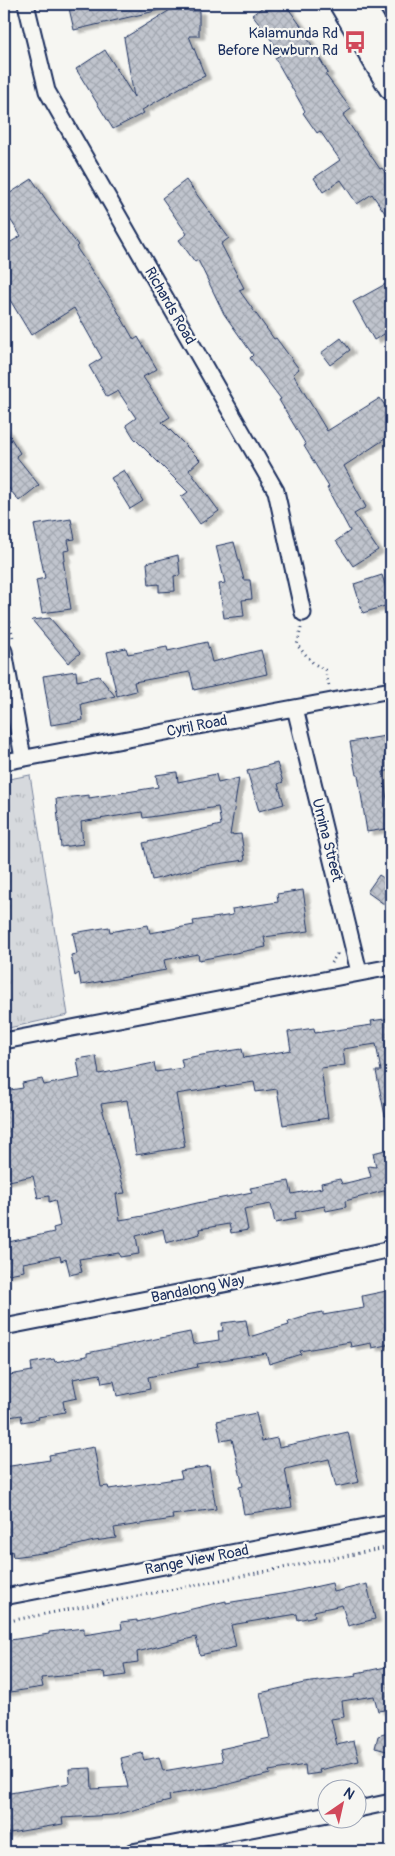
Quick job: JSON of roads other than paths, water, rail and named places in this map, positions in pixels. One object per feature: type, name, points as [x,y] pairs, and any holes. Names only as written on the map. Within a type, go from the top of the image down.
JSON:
[{"type":"main road","points":[[342,4],[391,87]]},
{"type":"main road","points":[[361,4],[391,53]]},
{"type":"street","name":"Richards Road","points":[[26,4],[47,91],[276,491],[304,612]]},
{"type":"street","points":[[4,651],[23,758]]},
{"type":"street","name":"Cyril Road","points":[[4,762],[391,690]]},
{"type":"street","name":"Umina Street","points":[[295,708],[359,972]]},
{"type":"street","points":[[4,1041],[391,967]]},
{"type":"street","name":"Bandalong Way","points":[[4,1327],[290,1271],[391,1249]]},
{"type":"street","name":"Range View Road","points":[[4,1597],[391,1522]]},
{"type":"street","points":[[368,1806],[391,1802]]},
{"type":"street","points":[[132,1852],[318,1816]]},
{"type":"place","name":"Kalamunda Rd Before Newburn Rd","points":[[355,42]]}]
